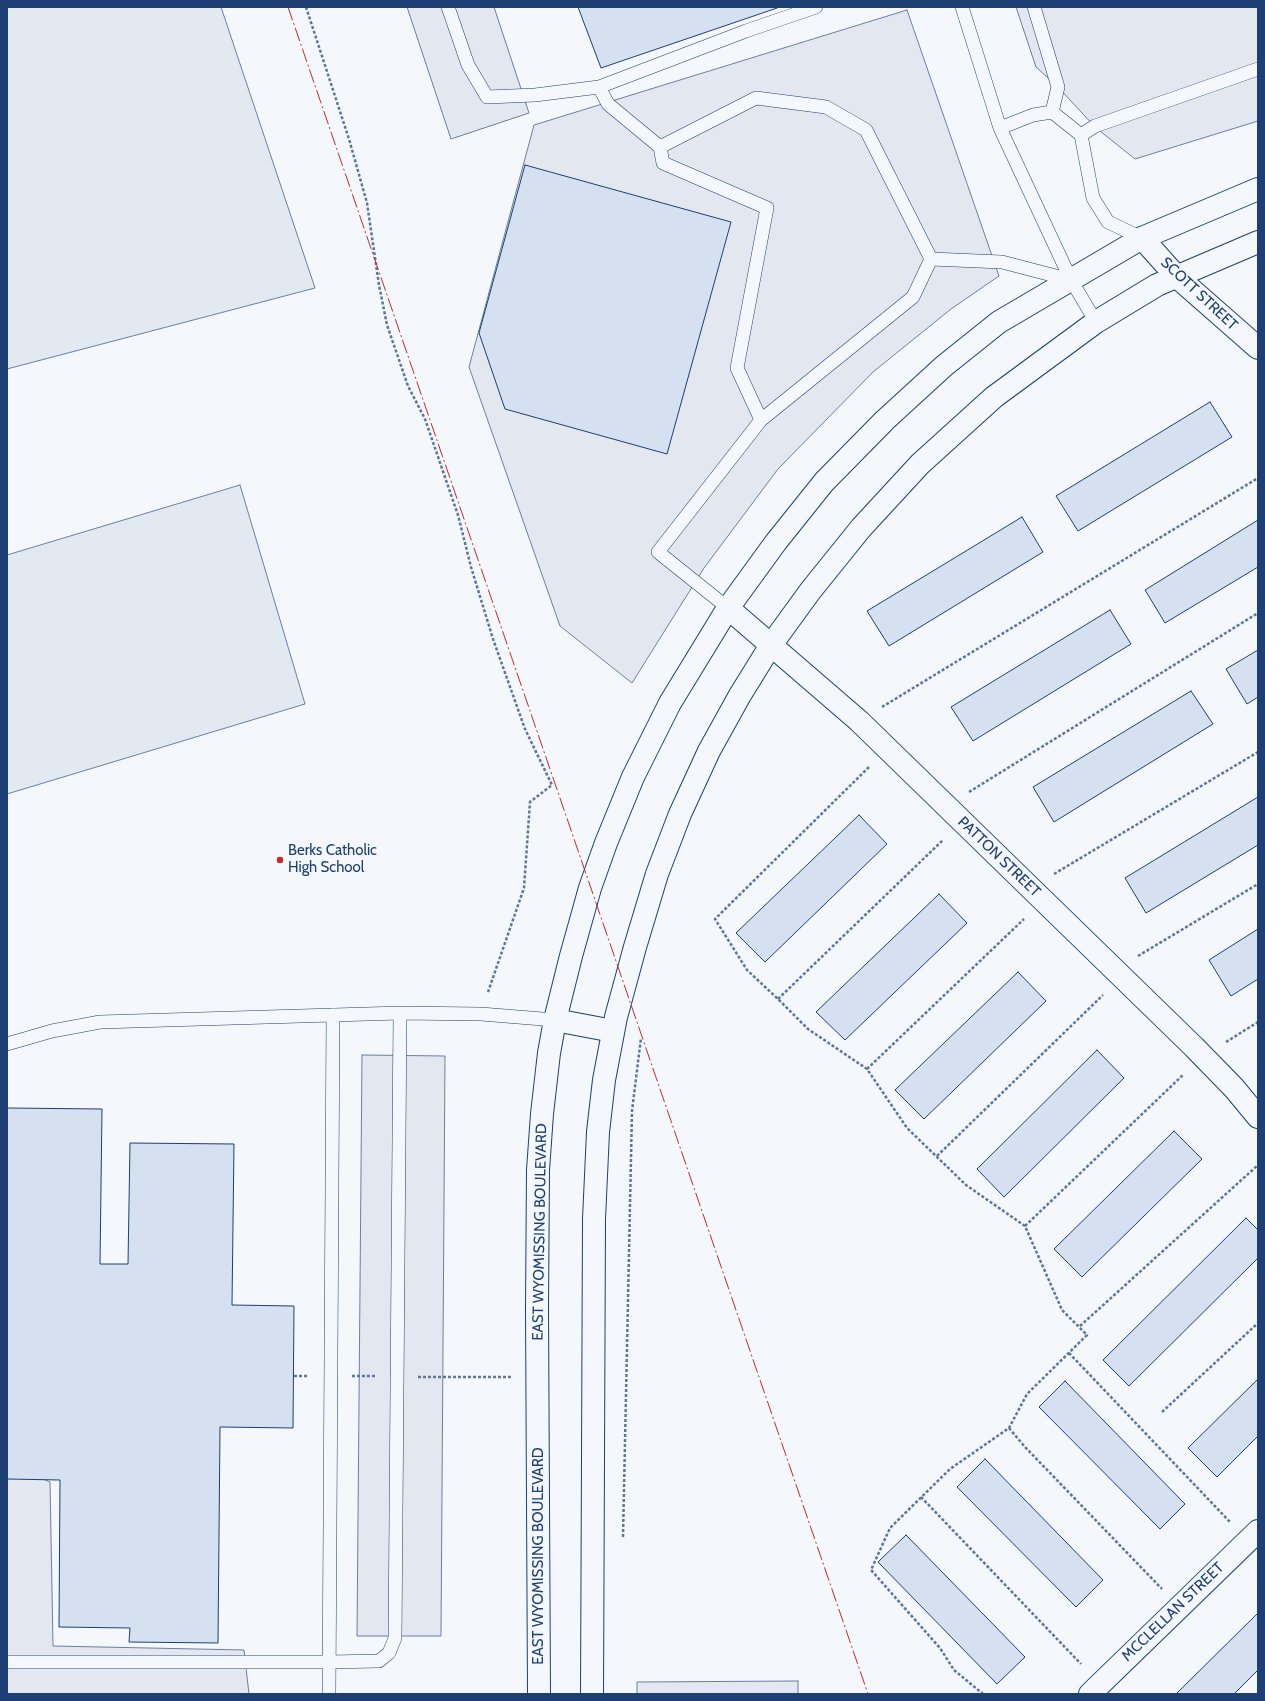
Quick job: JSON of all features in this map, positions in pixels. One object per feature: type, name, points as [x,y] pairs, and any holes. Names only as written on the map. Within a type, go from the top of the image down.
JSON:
[{"type":"street","name":"EAST WYOMISSING BOULEVARD","points":[[539,1694],[537,1308],[538,1170],[542,1114],[549,1053],[555,1020],[571,956],[590,888],[606,843],[633,777],[670,703],[728,608],[776,542],[824,482],[885,420],[944,366],[999,322],[1142,238],[1258,189]]},
{"type":"street","name":"SCOTT STREET","points":[[1142,238],[1176,276],[1258,348]]},
{"type":"street","points":[[592,1694],[594,1211],[598,1132],[604,1080],[613,1031],[639,932],[657,874],[680,814],[709,751],[770,645],[860,528],[920,464],[994,397],[1096,322],[1136,297],[1176,276],[1258,242]]},
{"type":"street","name":"PATTON STREET","points":[[728,608],[859,721],[1203,1056],[1234,1088],[1258,1117]]},
{"type":"street","points":[[555,1020],[613,1031]]},
{"type":"street","name":"MCCLELLAN STREET","points":[[1095,1688],[1253,1535]]},
{"type":"lane","points":[[448,7],[468,65],[487,97],[535,95],[599,87],[746,31],[816,7]]},
{"type":"lane","points":[[962,7],[1000,128],[1071,280],[1096,322]]},
{"type":"lane","points":[[1034,7],[1058,87],[1052,112]]},
{"type":"lane","points":[[1081,135],[1095,126],[1258,69]]},
{"type":"lane","points":[[599,87],[608,104],[660,147],[663,163],[767,208],[737,368],[761,420]]},
{"type":"lane","points":[[660,147],[756,98],[826,108],[866,130],[931,259]]},
{"type":"lane","points":[[1000,128],[1033,116],[1052,112]]},
{"type":"lane","points":[[1052,112],[1081,135],[1093,198],[1108,222],[1142,238]]},
{"type":"lane","points":[[931,259],[1002,262],[1071,280]]},
{"type":"lane","points":[[728,608],[658,552],[761,420],[913,296],[931,259]]},
{"type":"lane","points":[[7,1662],[379,1661],[389,1653],[395,1638],[400,1013]]},
{"type":"lane","points":[[7,1044],[52,1031],[100,1022],[400,1013],[481,1014],[555,1020]]},
{"type":"lane","points":[[329,1694],[333,1015]]},
{"type":"path","points":[[306,7],[349,139],[367,203],[379,286],[387,325],[408,386],[425,419],[458,515],[471,567],[493,639],[524,730],[552,785],[530,802],[524,888],[481,1014]]},
{"type":"path","points":[[859,721],[1258,478]]},
{"type":"path","points":[[947,806],[1258,613]]},
{"type":"path","points":[[888,749],[714,919],[748,970],[808,1029],[867,1069],[907,1128],[966,1185],[1025,1226],[1062,1310],[1080,1326],[1087,1335],[1027,1394],[1009,1428],[950,1469],[890,1528],[871,1570],[940,1648],[954,1670],[984,1694]]},
{"type":"path","points":[[867,1069],[1037,894],[1258,752]]},
{"type":"path","points":[[778,999],[962,821]]},
{"type":"path","points":[[937,1156],[1119,973],[1258,884]]},
{"type":"path","points":[[1025,1226],[1203,1056],[1258,1022]]},
{"type":"path","points":[[623,1537],[632,1111],[642,1032]]},
{"type":"path","points":[[1080,1326],[1258,1165]]},
{"type":"path","points":[[1162,1412],[1258,1323]]},
{"type":"path","points":[[1069,1353],[1253,1535]]},
{"type":"path","points":[[1009,1428],[1025,1447],[1179,1606]]},
{"type":"path","points":[[921,1498],[1095,1688]]},
{"type":"shaded area","points":[[7,7],[221,7],[315,288],[7,369]]},
{"type":"shaded area","points":[[407,7],[494,7],[529,113],[451,139]]},
{"type":"shaded area","points":[[1016,7],[1258,7],[1258,121],[1135,159],[1095,127],[1058,87],[1036,67]]},
{"type":"shaded area","points":[[907,10],[999,276],[951,309],[873,372],[778,469],[704,568],[632,683],[560,626],[469,367],[534,125]]},
{"type":"shaded area","points":[[240,485],[305,704],[7,794],[7,555]]},
{"type":"shaded area","points":[[362,1055],[445,1056],[441,1636],[357,1636]]},
{"type":"shaded area","points":[[7,1463],[50,1482],[53,1646],[244,1650],[249,1694],[7,1694]]},
{"type":"shaded area","points":[[798,1681],[798,1694],[637,1694],[637,1682]]},
{"type":"building","points":[[578,7],[780,7],[601,68]]},
{"type":"building","points":[[525,165],[731,222],[667,454],[505,409],[479,333]]},
{"type":"building","points":[[1210,402],[1232,437],[1078,531],[1056,496]]},
{"type":"building","points":[[1022,517],[1043,552],[889,646],[867,611]]},
{"type":"building","points":[[1258,520],[1258,567],[1165,623],[1145,590]]},
{"type":"building","points":[[1110,610],[1131,644],[973,741],[951,707]]},
{"type":"building","points":[[1258,650],[1258,697],[1247,704],[1226,669]]},
{"type":"building","points":[[1191,691],[1213,724],[1054,822],[1033,787]]},
{"type":"building","points":[[1258,797],[1258,845],[1146,913],[1125,878]]},
{"type":"building","points":[[859,815],[887,844],[765,962],[736,933]]},
{"type":"building","points":[[939,894],[967,923],[845,1040],[816,1012]]},
{"type":"building","points":[[1258,929],[1258,979],[1231,996],[1209,960]]},
{"type":"building","points":[[1018,972],[1046,1001],[924,1119],[895,1090]]},
{"type":"building","points":[[1097,1050],[1124,1078],[1004,1197],[977,1169]]},
{"type":"building","points":[[7,1108],[102,1109],[100,1264],[128,1264],[130,1143],[234,1144],[232,1305],[294,1306],[293,1428],[220,1427],[218,1643],[129,1642],[130,1628],[59,1627],[60,1480],[7,1479]]},
{"type":"building","points":[[1174,1131],[1202,1159],[1082,1277],[1054,1249]]},
{"type":"building","points":[[1246,1218],[1258,1230],[1258,1258],[1129,1386],[1103,1360]]},
{"type":"building","points":[[1258,1379],[1258,1436],[1217,1477],[1188,1448]]},
{"type":"building","points":[[1065,1381],[1185,1504],[1160,1529],[1039,1407]]},
{"type":"building","points":[[985,1459],[1103,1580],[1076,1607],[957,1487]]},
{"type":"building","points":[[906,1535],[1025,1657],[997,1684],[878,1562]]},
{"type":"building","points":[[1258,1613],[1258,1670],[1234,1694],[1176,1694]]},
{"type":"power","points":[[288,7],[868,1694]]},
{"type":"place","name":"Berks Catholic High School","points":[[280,860]]}]
